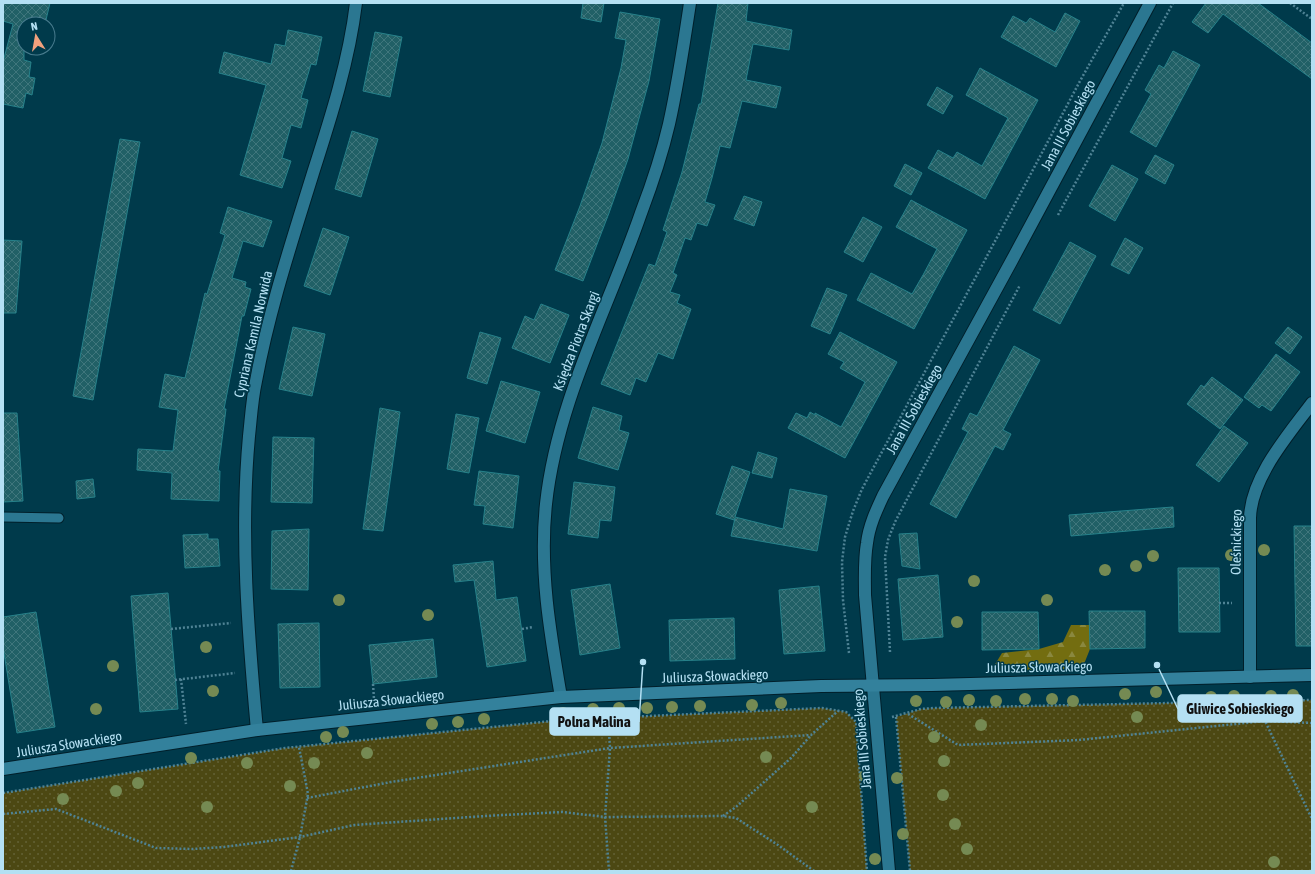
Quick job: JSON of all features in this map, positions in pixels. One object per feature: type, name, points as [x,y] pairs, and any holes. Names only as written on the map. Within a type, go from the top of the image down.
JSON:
[{"type":"main road","name":"Juliusza Słowackiego","points":[[3,769],[257,730],[561,697],[872,685],[1312,675]]},
{"type":"street","name":"Cypriana Kamila Norwida","points":[[257,730],[246,607],[244,515],[246,470],[252,407],[256,380],[275,299],[290,245],[336,100],[349,47],[356,3]]},
{"type":"street","name":"Księdza Piotra Skargi","points":[[561,697],[543,569],[543,529],[550,474],[568,402],[641,214],[669,126],[682,57],[690,3]]},
{"type":"street","name":"Jana III Sobieskiego","points":[[889,871],[865,595],[867,541],[874,516],[887,489],[1150,3]]},
{"type":"street","name":"Oleśnickiego","points":[[1250,676],[1250,518],[1253,498],[1257,485],[1265,470],[1285,439],[1312,403]]},
{"type":"lane","points":[[3,517],[59,518]]},
{"type":"path","points":[[1057,217],[1174,3]]},
{"type":"path","points":[[1290,3],[1312,19]]},
{"type":"path","points":[[890,652],[885,557],[888,540],[895,522],[1024,279]]},
{"type":"path","points":[[1219,603],[1239,602]]},
{"type":"path","points":[[171,629],[237,623]]},
{"type":"path","points":[[522,629],[539,626]]},
{"type":"path","points":[[175,680],[241,673]]},
{"type":"path","points":[[181,679],[186,724]]},
{"type":"path","points":[[373,684],[375,701]]},
{"type":"path","points":[[856,722],[896,717],[921,709],[934,708],[1312,700]]},
{"type":"path","points":[[1240,702],[1265,721],[1312,819]]},
{"type":"path","points":[[3,793],[299,746],[562,720],[822,708],[846,712],[856,722],[867,871]]},
{"type":"path","points":[[722,816],[736,807],[791,758],[811,735],[838,711]]},
{"type":"path","points":[[907,714],[958,745],[1080,740],[1265,721],[1312,723]]},
{"type":"path","points":[[608,717],[610,748],[605,817],[608,871]]},
{"type":"path","points":[[896,717],[910,871]]},
{"type":"path","points":[[307,798],[391,782],[610,748],[811,735]]},
{"type":"path","points":[[291,871],[300,836],[308,794],[299,746]]},
{"type":"path","points":[[3,814],[56,809],[156,848],[192,849],[224,847],[300,836],[354,825],[485,816],[562,812],[605,817],[722,816],[736,818],[778,845],[814,871]]},
{"type":"green space","points":[[1071,625],[1090,625],[1090,649],[1082,669],[991,671],[1002,653],[1039,649],[1063,642]]},
{"type":"shaded area","points":[[1312,700],[1312,871],[910,871],[896,717],[921,709],[934,708]]},
{"type":"shaded area","points":[[822,708],[846,712],[856,722],[867,871],[3,871],[3,793],[285,748],[562,720]]},
{"type":"building","points":[[3,3],[50,3],[47,16],[16,16],[16,56],[24,56],[24,60],[31,62],[29,77],[35,78],[32,95],[26,93],[23,108],[3,104],[3,62],[13,24],[3,21]]},
{"type":"building","points":[[583,3],[604,3],[601,22],[581,18]]},
{"type":"building","points":[[718,3],[748,3],[746,21],[792,30],[789,50],[753,44],[746,80],[781,87],[776,108],[742,101],[730,148],[720,146],[705,202],[715,205],[707,226],[697,223],[691,240],[685,238],[673,273],[677,275],[670,292],[680,295],[677,303],[691,309],[673,359],[658,353],[646,382],[636,378],[630,395],[601,384],[649,264],[655,266],[667,232],[663,230],[682,172],[699,104],[701,104]]},
{"type":"building","points":[[1206,3],[1258,3],[1312,43],[1312,79],[1223,14],[1208,33],[1192,22]]},
{"type":"building","points":[[620,12],[660,19],[649,81],[628,159],[583,281],[555,270],[580,206],[602,143],[621,68],[626,40],[615,38]]},
{"type":"building","points":[[1065,13],[1080,21],[1056,67],[1001,37],[1013,16],[1026,23],[1030,18],[1055,32]]},
{"type":"building","points":[[288,30],[322,37],[316,65],[311,64],[301,98],[308,100],[301,128],[291,125],[282,158],[291,161],[282,188],[240,175],[266,85],[219,73],[224,52],[271,64],[275,44],[285,46]]},
{"type":"building","points":[[375,32],[402,37],[390,97],[363,91]]},
{"type":"building","points":[[1173,51],[1200,65],[1156,147],[1130,132],[1151,94],[1145,90],[1159,65],[1164,68]]},
{"type":"building","points":[[980,68],[1038,100],[985,199],[928,168],[938,150],[953,158],[957,152],[982,166],[1008,118],[966,95]]},
{"type":"building","points":[[937,87],[953,96],[943,114],[927,105]]},
{"type":"building","points":[[352,131],[378,139],[361,197],[335,189]]},
{"type":"building","points":[[120,139],[140,142],[93,400],[73,396]]},
{"type":"building","points":[[1155,155],[1174,165],[1165,184],[1145,173]]},
{"type":"building","points":[[905,164],[922,173],[911,195],[894,186]]},
{"type":"building","points":[[1112,165],[1138,179],[1115,221],[1089,206]]},
{"type":"building","points":[[744,196],[762,202],[754,226],[734,219]]},
{"type":"building","points":[[911,200],[967,230],[914,329],[857,300],[871,273],[912,294],[923,275],[937,249],[896,227]]},
{"type":"building","points":[[228,207],[272,221],[263,247],[243,241],[232,278],[246,282],[245,287],[251,289],[244,316],[242,316],[224,409],[226,409],[218,471],[220,471],[219,501],[171,499],[172,473],[137,470],[138,449],[173,451],[178,410],[159,407],[165,374],[185,378],[205,293],[207,294],[225,235],[220,233]]},
{"type":"building","points":[[863,217],[882,227],[863,262],[844,252]]},
{"type":"building","points":[[323,228],[349,237],[330,295],[304,286]]},
{"type":"building","points":[[1125,238],[1143,248],[1129,274],[1111,265]]},
{"type":"building","points":[[3,240],[22,241],[16,313],[3,313]]},
{"type":"building","points":[[1070,242],[1096,256],[1060,324],[1033,310]]},
{"type":"building","points":[[827,288],[847,295],[830,334],[811,326]]},
{"type":"building","points":[[541,304],[569,315],[550,363],[512,348],[525,316],[534,320]]},
{"type":"building","points":[[293,327],[325,334],[312,396],[279,389]]},
{"type":"building","points":[[1288,327],[1302,337],[1290,354],[1275,343]]},
{"type":"building","points":[[480,332],[501,338],[487,384],[467,378]]},
{"type":"building","points":[[840,332],[897,362],[845,458],[788,428],[796,413],[807,418],[810,412],[815,415],[815,413],[841,427],[853,405],[865,382],[840,368],[844,362],[828,354]]},
{"type":"building","points":[[1014,346],[1040,360],[1003,430],[1011,434],[1003,450],[995,446],[956,518],[930,504],[968,432],[962,429],[970,413],[977,416]]},
{"type":"building","points":[[1276,354],[1300,372],[1271,411],[1262,405],[1259,408],[1244,397]]},
{"type":"building","points":[[1212,377],[1243,400],[1220,429],[1187,404],[1201,385],[1204,387]]},
{"type":"building","points":[[501,381],[540,392],[525,443],[486,431]]},
{"type":"building","points":[[593,407],[622,416],[619,430],[629,433],[618,470],[578,458]]},
{"type":"building","points":[[380,408],[400,412],[383,531],[363,529]]},
{"type":"building","points":[[3,413],[17,413],[23,501],[3,502]]},
{"type":"building","points":[[456,414],[479,418],[469,473],[447,469]]},
{"type":"building","points":[[1224,426],[1248,443],[1219,482],[1196,465]]},
{"type":"building","points":[[273,437],[314,438],[312,503],[271,502]]},
{"type":"building","points":[[758,452],[777,458],[772,478],[752,473]]},
{"type":"building","points":[[732,466],[750,472],[735,517],[783,529],[790,489],[827,496],[817,551],[731,536],[735,518],[734,520],[716,514]]},
{"type":"building","points":[[479,471],[519,476],[513,528],[483,524],[485,506],[474,505]]},
{"type":"building","points":[[93,479],[95,497],[77,499],[76,481]]},
{"type":"building","points":[[574,482],[615,487],[611,521],[600,520],[598,538],[568,534]]},
{"type":"building","points":[[1173,507],[1174,527],[1071,536],[1069,515]]},
{"type":"building","points":[[1294,526],[1312,526],[1312,646],[1296,646]]},
{"type":"building","points":[[309,529],[308,590],[271,589],[272,531]]},
{"type":"building","points":[[917,533],[920,569],[902,566],[899,534]]},
{"type":"building","points":[[208,534],[208,539],[218,539],[220,566],[185,568],[183,535]]},
{"type":"building","points":[[493,561],[496,600],[517,597],[526,661],[487,667],[474,580],[455,582],[453,565]]},
{"type":"building","points":[[1178,568],[1219,568],[1220,632],[1179,632]]},
{"type":"building","points":[[938,575],[943,637],[903,640],[898,579]]},
{"type":"building","points":[[610,584],[620,648],[580,655],[571,590]]},
{"type":"building","points":[[819,586],[825,651],[784,654],[779,590]]},
{"type":"building","points":[[168,593],[178,709],[140,712],[131,596]]},
{"type":"building","points":[[1089,611],[1145,611],[1145,648],[1090,649]]},
{"type":"building","points":[[36,612],[55,727],[17,733],[3,647],[3,617]]},
{"type":"building","points":[[982,612],[1038,612],[1039,649],[982,650]]},
{"type":"building","points":[[734,618],[735,659],[670,661],[669,620]]},
{"type":"building","points":[[319,623],[320,687],[280,688],[278,624]]},
{"type":"building","points":[[433,639],[437,677],[373,684],[369,645]]},
{"type":"place","name":"Polna Malina","points":[[643,662]]},
{"type":"place","name":"Gliwice Sobieskiego","points":[[1157,665]]}]
